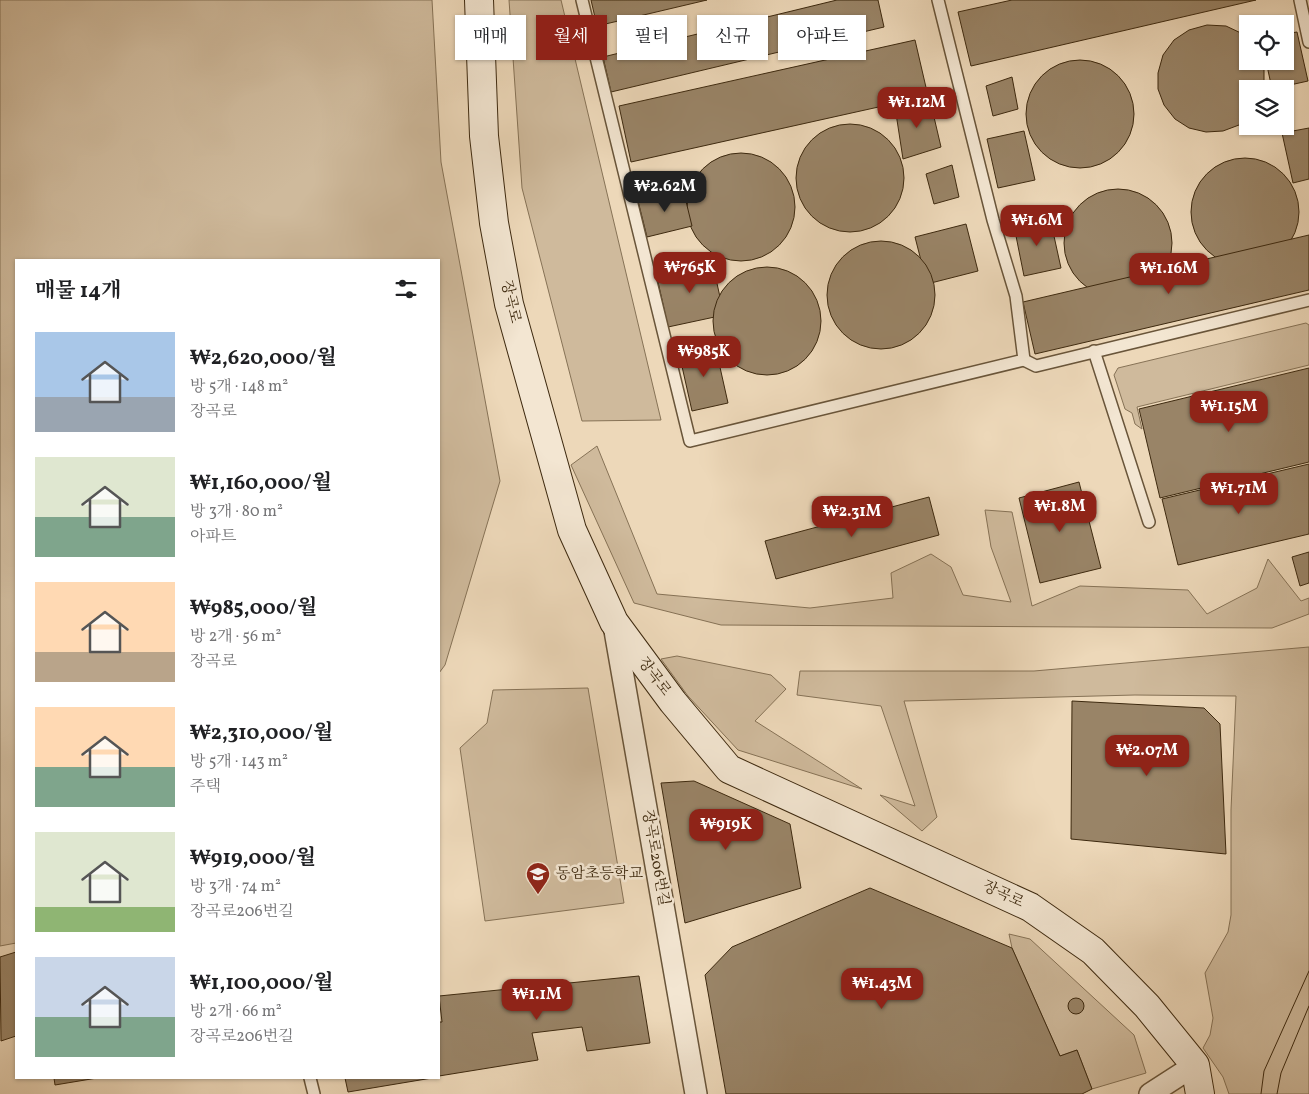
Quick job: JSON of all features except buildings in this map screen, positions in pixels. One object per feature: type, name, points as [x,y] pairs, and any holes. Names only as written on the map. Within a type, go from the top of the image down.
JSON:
[{"type":"street","name":"장곡로","points":[[479,0],[484,136],[494,223],[509,304],[572,530],[614,622],[673,702],[730,769],[1030,907],[1093,951],[1146,1006],[1196,1065]]},
{"type":"street","name":"장곡로206번길","points":[[614,622],[696,1094]]},
{"type":"street","points":[[1150,1094],[1196,1065],[1200,1094]]},
{"type":"lane","points":[[582,0],[690,441],[1024,360],[1036,366],[1309,300]]},
{"type":"lane","points":[[938,0],[993,220],[1016,296],[1024,360]]},
{"type":"lane","points":[[1300,0],[1309,42]]},
{"type":"lane","points":[[1094,351],[1149,522]]},
{"type":"lane","points":[[310,1079],[314,1094]]},
{"type":"shaded area","points":[[0,0],[432,0],[441,162],[500,481],[445,665],[440,672],[440,259],[15,259],[15,943],[0,946]]},
{"type":"shaded area","points":[[509,0],[561,0],[565,15],[536,15],[536,60],[575,60],[661,420],[582,421],[522,188],[513,60],[526,60],[526,15],[510,15]]},
{"type":"shaded area","points":[[1306,323],[1309,325],[1309,365],[1137,407],[1142,429],[1135,424],[1132,413],[1125,409],[1114,375],[1118,368]]},
{"type":"shaded area","points":[[597,446],[657,594],[810,608],[893,598],[891,573],[931,554],[951,567],[963,595],[1011,602],[991,547],[985,510],[1012,512],[1032,606],[1080,586],[1188,590],[1207,614],[1257,588],[1268,559],[1301,601],[1309,598],[1309,614],[1272,628],[721,625],[634,603],[571,465]]},
{"type":"shaded area","points":[[1309,647],[1309,1094],[1229,1094],[1223,1077],[1203,1048],[1210,1035],[1213,1018],[1205,973],[1228,932],[1231,915],[1231,810],[1236,696],[1135,695],[904,701],[937,817],[922,831],[880,795],[915,806],[881,706],[797,695],[800,671],[1034,671]]},
{"type":"shaded area","points":[[677,656],[771,675],[786,689],[755,721],[862,789],[738,750],[688,696],[661,659]]},
{"type":"shaded area","points":[[588,688],[624,903],[485,921],[460,748],[487,723],[493,690]]},
{"type":"shaded area","points":[[1009,934],[1030,939],[1134,1035],[1146,1073],[1092,1089],[1077,1050],[1060,1056],[1012,948]]},
{"type":"tram line","points":[[1261,1094],[1264,1071],[1309,971]]},
{"type":"tram line","points":[[1277,1094],[1281,1073],[1309,1006]]},
{"type":"place","name":"동암초등학교","points":[[538,895]]}]
